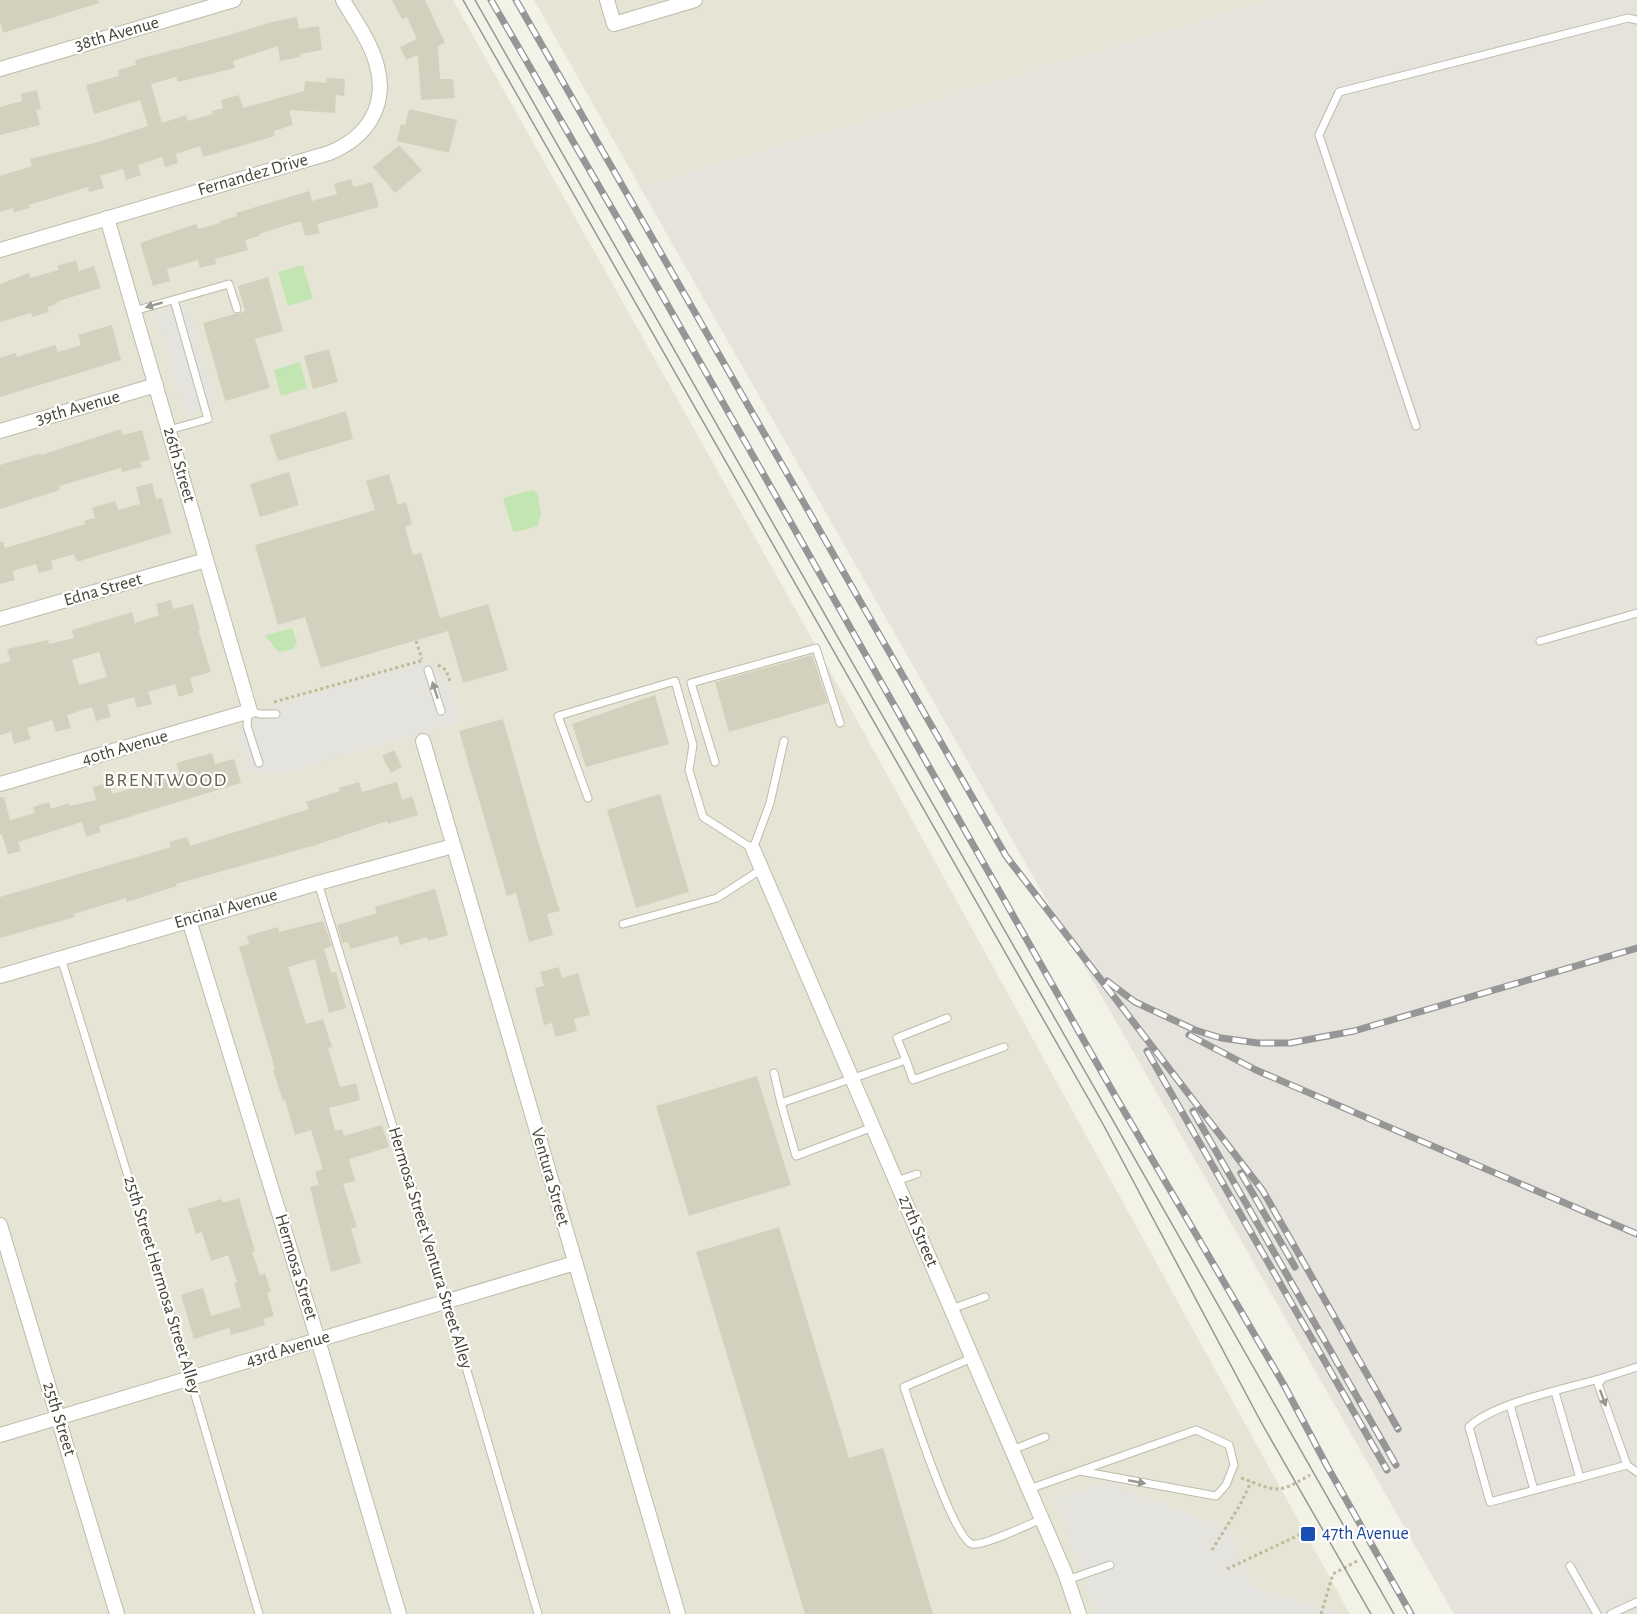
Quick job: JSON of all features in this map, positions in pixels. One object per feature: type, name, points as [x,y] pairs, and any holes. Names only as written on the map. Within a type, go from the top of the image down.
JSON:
[{"type":"street","name":"38th Avenue","points":[[0,69],[234,0]]},
{"type":"street","name":"Fernandez Drive","points":[[0,250],[329,153],[357,138],[368,126],[375,112],[380,96],[380,80],[371,49],[343,0]]},
{"type":"street","points":[[607,0],[614,24],[695,0]]},
{"type":"street","name":"26th Street","points":[[107,218],[249,712]]},
{"type":"street","name":"39th Avenue","points":[[0,431],[156,385]]},
{"type":"street","name":"Edna Street","points":[[0,619],[206,560]]},
{"type":"street","name":"40th Avenue","points":[[0,784],[249,712]]},
{"type":"street","name":"Ventura Street","points":[[423,741],[678,1614]]},
{"type":"street","name":"Encinal Avenue","points":[[0,976],[453,846]]},
{"type":"street","name":"27th Street","points":[[753,849],[1042,1519],[1079,1614]]},
{"type":"street","name":"Hermosa Street","points":[[189,920],[318,1340],[399,1614]]},
{"type":"street","name":"25th Street","points":[[0,1225],[117,1614]]},
{"type":"street","name":"43rd Avenue","points":[[0,1435],[575,1263]]},
{"type":"lane","points":[[1416,426],[1319,135],[1339,92],[1628,18],[1637,20]]},
{"type":"lane","points":[[134,311],[229,284],[237,309]]},
{"type":"lane","points":[[169,430],[208,418],[174,300]]},
{"type":"lane","points":[[1540,641],[1637,613]]},
{"type":"lane","points":[[715,762],[691,683],[816,648],[840,723]]},
{"type":"lane","points":[[429,666],[441,711]]},
{"type":"lane","points":[[588,798],[558,716],[675,681],[693,745],[689,770],[703,817],[753,849],[770,802],[784,741]]},
{"type":"lane","points":[[259,763],[247,726],[249,712],[276,714]]},
{"type":"lane","points":[[622,924],[717,898],[762,869]]},
{"type":"lane","name":"Hermosa Street Ventura Street Alley","points":[[318,883],[447,1302],[538,1614]]},
{"type":"lane","name":"25th Street Hermosa Street Alley","points":[[62,958],[260,1614]]},
{"type":"lane","points":[[947,1018],[897,1038],[913,1080],[1004,1047]]},
{"type":"lane","points":[[781,1103],[906,1060]]},
{"type":"lane","points":[[774,1072],[796,1156],[873,1127]]},
{"type":"lane","points":[[896,1181],[917,1174]]},
{"type":"lane","points":[[951,1308],[985,1297]]},
{"type":"lane","points":[[972,1358],[904,1387],[947,1505],[963,1538],[972,1544],[996,1538],[1042,1519]]},
{"type":"lane","points":[[1627,1465],[1490,1502],[1469,1427],[1477,1419],[1510,1405],[1637,1367]]},
{"type":"lane","points":[[1603,1378],[1598,1384],[1627,1465],[1637,1472]]},
{"type":"lane","points":[[1555,1392],[1580,1478]]},
{"type":"lane","points":[[1510,1405],[1534,1490]]},
{"type":"lane","points":[[1029,1489],[1196,1430],[1228,1445],[1234,1465],[1226,1485],[1216,1496],[1080,1471]]},
{"type":"lane","points":[[1012,1450],[1045,1437]]},
{"type":"lane","points":[[1067,1580],[1110,1565]]},
{"type":"lane","points":[[1570,1566],[1597,1614]]},
{"type":"lane","points":[[1611,1614],[1637,1602]]},
{"type":"path","points":[[416,641],[422,659],[429,666]]},
{"type":"path","points":[[267,704],[422,659]]},
{"type":"path","points":[[436,663],[446,670],[450,681]]},
{"type":"path","points":[[1230,1475],[1277,1491],[1310,1475]]},
{"type":"path","points":[[1212,1550],[1240,1505],[1251,1482]]},
{"type":"path","points":[[1227,1569],[1316,1527]]},
{"type":"path","points":[[1321,1614],[1333,1574],[1359,1560]]},
{"type":"shaded area","points":[[0,0],[453,0],[820,653],[1350,1614],[0,1614]]},
{"type":"shaded area","points":[[534,0],[1271,0],[640,187]]},
{"type":"shaded area","points":[[1271,0],[1637,0],[1637,1614],[1454,1614],[640,187]]},
{"type":"shaded area","points":[[188,304],[217,406],[186,415],[156,314]]},
{"type":"shaded area","points":[[416,664],[431,665],[445,675],[453,690],[458,710],[456,716],[459,722],[275,776],[261,771],[248,772],[236,733],[251,727],[262,709]]},
{"type":"shaded area","points":[[1106,1481],[1230,1530],[1253,1587],[1335,1611],[1337,1614],[1095,1614],[1055,1498]]},
{"type":"green space","points":[[303,265],[313,299],[288,306],[278,272]]},
{"type":"green space","points":[[300,362],[307,388],[281,396],[274,370]]},
{"type":"green space","points":[[532,490],[537,492],[541,514],[538,526],[513,531],[503,498]]},
{"type":"green space","points":[[292,628],[297,642],[293,649],[279,652],[265,636]]},
{"type":"building","points":[[0,0],[98,0],[99,3],[3,33],[0,21]]},
{"type":"building","points":[[392,0],[425,0],[445,43],[438,46],[440,79],[453,79],[455,98],[421,100],[418,55],[406,60],[400,47],[417,39],[407,17],[402,19]]},
{"type":"building","points":[[297,17],[299,29],[319,26],[322,50],[280,61],[278,46],[233,61],[235,68],[178,82],[176,77],[151,84],[162,123],[186,115],[188,121],[213,114],[212,111],[223,108],[221,100],[239,95],[243,108],[304,91],[305,81],[326,83],[327,78],[345,79],[344,96],[336,95],[335,113],[289,110],[293,125],[274,131],[275,136],[203,157],[200,146],[176,154],[178,163],[165,167],[162,157],[138,165],[141,175],[126,180],[123,169],[100,176],[104,188],[89,192],[88,187],[29,205],[30,208],[14,212],[13,208],[0,212],[0,176],[32,166],[30,159],[98,142],[148,126],[140,100],[94,114],[86,85],[119,76],[118,70],[136,65],[135,60]]},
{"type":"building","points":[[37,90],[41,109],[36,110],[40,125],[0,135],[0,107],[22,101],[21,94]]},
{"type":"building","points":[[409,109],[457,120],[449,153],[397,141],[401,124],[405,125]]},
{"type":"building","points":[[399,145],[422,170],[395,193],[373,167]]},
{"type":"building","points":[[351,179],[353,187],[372,182],[379,207],[317,224],[320,233],[305,236],[301,221],[259,234],[260,236],[245,240],[248,250],[215,259],[216,264],[200,268],[198,260],[167,269],[170,281],[153,286],[140,243],[196,224],[198,229],[221,223],[220,221],[237,216],[236,213],[309,191],[312,201],[337,194],[334,184]]},
{"type":"building","points":[[76,260],[79,271],[94,266],[101,288],[56,302],[57,304],[47,307],[49,312],[32,317],[31,313],[0,322],[0,284],[29,273],[30,278],[59,270],[57,266]]},
{"type":"building","points":[[268,277],[283,331],[255,339],[270,388],[225,401],[203,323],[245,311],[238,286]]},
{"type":"building","points":[[112,325],[121,360],[0,397],[0,358],[16,353],[17,357],[55,345],[58,352],[81,345],[78,335]]},
{"type":"building","points":[[329,349],[338,382],[313,389],[304,356]]},
{"type":"building","points":[[346,411],[353,439],[278,461],[269,435]]},
{"type":"building","points":[[121,429],[123,435],[142,430],[150,460],[140,462],[142,467],[122,472],[121,468],[59,486],[60,490],[0,509],[0,465],[41,453],[41,455]]},
{"type":"building","points":[[289,472],[299,505],[260,517],[250,484]]},
{"type":"building","points":[[389,474],[398,505],[406,502],[412,524],[405,527],[413,555],[421,553],[440,618],[488,604],[508,670],[463,683],[448,631],[321,668],[305,617],[278,625],[255,545],[375,510],[366,481]]},
{"type":"building","points":[[152,483],[156,499],[162,498],[171,533],[77,562],[74,554],[51,561],[53,569],[39,573],[36,564],[12,571],[15,580],[0,584],[0,542],[3,542],[5,548],[85,524],[84,521],[95,518],[92,508],[115,501],[118,510],[140,504],[136,487]]},
{"type":"building","points":[[171,600],[173,609],[193,604],[211,672],[190,678],[194,692],[179,697],[175,684],[148,692],[152,704],[137,708],[134,697],[107,705],[111,717],[96,721],[92,707],[67,715],[71,728],[56,732],[52,720],[27,728],[31,739],[14,744],[11,732],[0,735],[0,664],[11,661],[7,649],[48,640],[49,644],[74,638],[72,630],[132,612],[135,623],[159,615],[156,604]],"holes":[[[99,652],[107,677],[79,685],[72,660]]]},
{"type":"building","points":[[812,655],[828,703],[729,732],[715,682]]},
{"type":"building","points":[[655,695],[669,744],[586,767],[572,724]]},
{"type":"building","points":[[503,719],[560,911],[547,914],[553,935],[529,942],[516,893],[507,896],[459,731]]},
{"type":"building","points":[[394,750],[402,767],[391,773],[382,756]]},
{"type":"building","points":[[212,753],[215,764],[234,759],[241,783],[99,826],[101,832],[86,837],[82,822],[18,842],[21,851],[8,854],[2,835],[0,835],[0,797],[4,797],[10,820],[35,813],[33,807],[49,802],[51,809],[69,803],[70,806],[96,800],[93,787],[109,782],[112,794],[159,781],[180,773],[176,763]]},
{"type":"building","points":[[359,782],[362,792],[397,782],[402,800],[412,796],[418,815],[388,824],[387,821],[316,845],[176,884],[177,886],[127,902],[126,898],[74,914],[75,917],[0,938],[0,897],[171,847],[169,842],[187,837],[190,846],[309,809],[306,802]]},
{"type":"building","points":[[660,794],[689,892],[636,908],[607,810]]},
{"type":"building","points":[[435,889],[448,935],[428,941],[427,937],[400,945],[398,936],[350,949],[348,942],[342,943],[337,925],[377,913],[375,907]]},
{"type":"building","points":[[323,921],[332,946],[324,949],[331,973],[336,972],[346,1008],[329,1013],[315,959],[288,967],[306,1024],[323,1019],[332,1047],[328,1048],[340,1087],[356,1083],[360,1100],[329,1108],[335,1131],[342,1129],[344,1136],[382,1125],[389,1147],[349,1159],[355,1181],[343,1184],[357,1227],[351,1229],[361,1263],[331,1272],[310,1187],[319,1185],[315,1172],[323,1169],[311,1130],[295,1135],[273,1070],[275,1069],[239,947],[249,944],[247,936],[278,927],[279,932]]},
{"type":"building","points":[[559,967],[562,978],[578,973],[590,1015],[574,1019],[577,1031],[555,1037],[552,1023],[544,1025],[535,988],[544,986],[540,972]]},
{"type":"building","points":[[757,1076],[791,1185],[689,1216],[656,1106]]},
{"type":"building","points":[[239,1198],[255,1251],[252,1252],[260,1275],[265,1273],[271,1292],[267,1293],[274,1316],[263,1319],[265,1325],[231,1335],[229,1328],[194,1339],[181,1295],[203,1288],[211,1316],[241,1307],[234,1283],[237,1282],[228,1255],[211,1261],[202,1232],[196,1234],[188,1209],[221,1199],[223,1203]]},
{"type":"building","points":[[779,1227],[849,1458],[883,1448],[933,1614],[805,1614],[696,1252]]},
{"type":"tram line","points":[[463,0],[1104,1126],[1261,1422],[1371,1614]]},
{"type":"tram line","points":[[475,0],[1394,1614]]},
{"type":"railway","points":[[491,0],[662,295],[1117,1099],[1284,1385],[1411,1614]]},
{"type":"railway","points":[[516,0],[1006,856],[1263,1191],[1398,1429]]},
{"type":"railway","points":[[1107,981],[1135,1002],[1195,1030],[1221,1038],[1258,1043],[1290,1043],[1354,1031],[1637,948]]},
{"type":"railway","points":[[1189,1035],[1256,1070],[1637,1234]]},
{"type":"railway","points":[[1147,1051],[1387,1470]]},
{"type":"railway","points":[[1193,1111],[1396,1465]]},
{"type":"railway","points":[[1241,1173],[1295,1267]]},
{"type":"place","name":"47th Avenue","points":[[1308,1534]]},
{"type":"district","name":"BRENTWOOD","points":[[166,780]]}]
